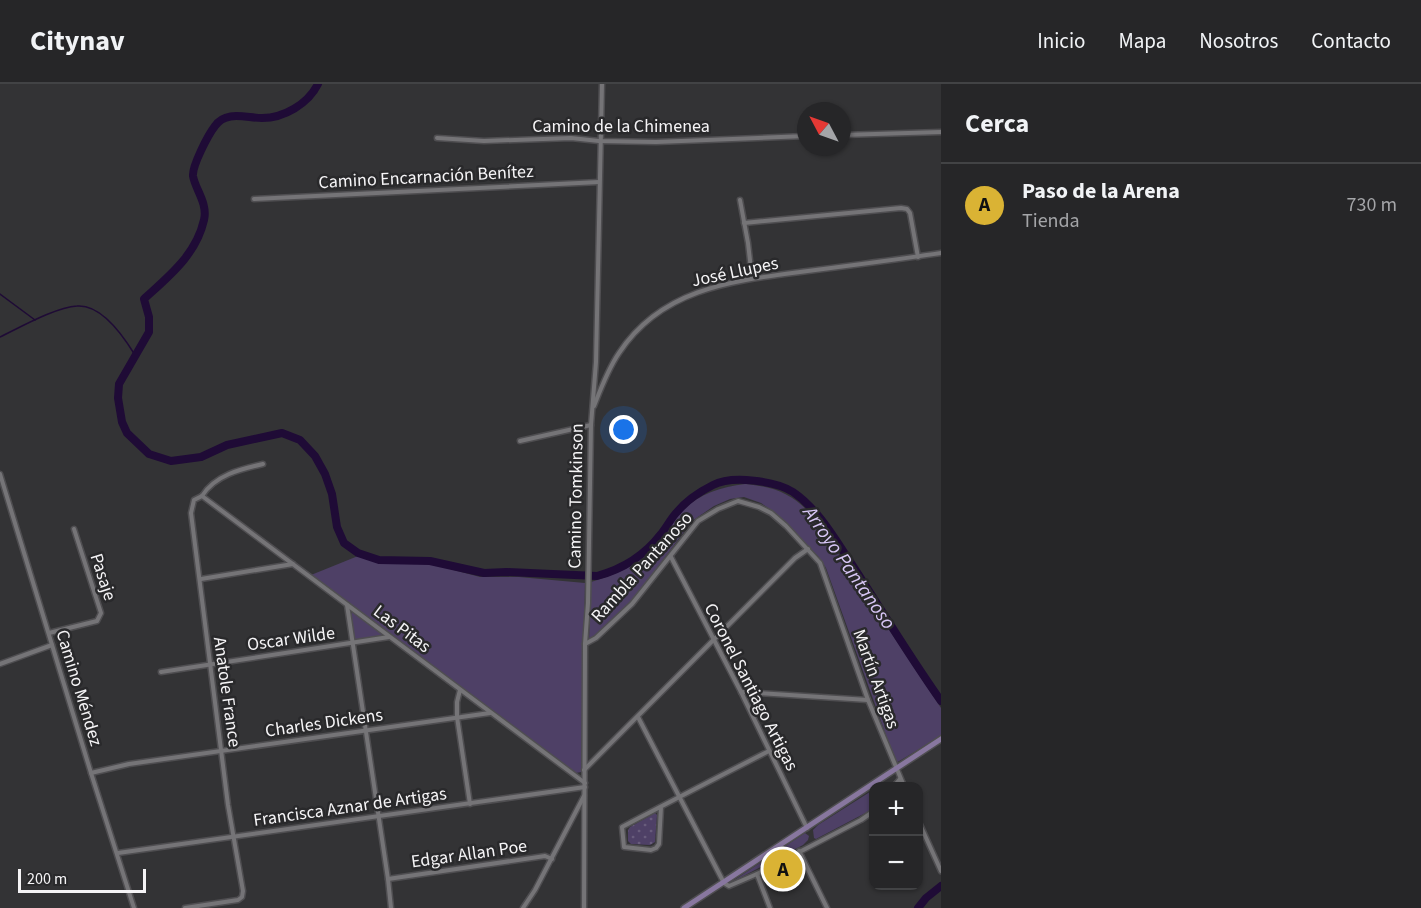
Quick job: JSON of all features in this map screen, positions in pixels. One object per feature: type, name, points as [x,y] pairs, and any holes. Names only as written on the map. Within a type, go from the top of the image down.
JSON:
[{"type":"main road","points":[[682,908],[807,829],[941,739]]},
{"type":"street","name":"Camino Tomkinson","points":[[584,908],[585,644],[589,565],[591,411],[596,362],[602,84]]},
{"type":"street","points":[[851,135],[941,132]]},
{"type":"street","name":"Camino de la Chimenea","points":[[437,138],[494,141],[571,138],[656,142],[797,136]]},
{"type":"street","name":"Camino Encarnación Benítez","points":[[254,199],[599,182]]},
{"type":"street","points":[[740,200],[752,278]]},
{"type":"street","points":[[744,222],[907,209],[910,213],[918,257]]},
{"type":"street","name":"José Llupes","points":[[591,411],[607,374],[620,352],[649,320],[668,306],[696,292],[752,278],[941,253]]},
{"type":"street","points":[[520,441],[591,425]]},
{"type":"street","points":[[202,496],[212,483],[225,476],[263,464]]},
{"type":"street","name":"Camino Méndez","points":[[0,474],[134,908]]},
{"type":"street","name":"Las Pitas","points":[[202,496],[585,785]]},
{"type":"street","name":"Anatole France","points":[[185,908],[238,900],[242,897],[209,664],[201,579],[191,509],[196,498],[202,496]]},
{"type":"street","name":"Rambla Pantanoso","points":[[585,644],[596,638],[632,604],[698,522],[718,509],[738,501],[750,503],[771,513],[808,549]]},
{"type":"street","name":"Pasaje","points":[[49,633],[97,621],[100,613],[74,528]]},
{"type":"street","points":[[584,770],[795,558],[808,549]]},
{"type":"street","name":"Martín Artigas","points":[[808,549],[820,563],[825,575],[868,700],[902,782]]},
{"type":"street","name":"Coronel Santiago Artigas","points":[[671,557],[741,692],[807,829]]},
{"type":"street","points":[[201,579],[294,564]]},
{"type":"street","points":[[347,604],[391,908]]},
{"type":"street","name":"Oscar Wilde","points":[[161,672],[389,637]]},
{"type":"street","points":[[0,664],[52,645]]},
{"type":"street","points":[[460,690],[457,717],[470,804]]},
{"type":"street","points":[[741,692],[868,700]]},
{"type":"street","name":"Charles Dickens","points":[[91,772],[129,764],[490,713]]},
{"type":"street","points":[[638,717],[724,883],[729,886],[869,814]]},
{"type":"street","points":[[661,807],[657,848],[651,850],[624,847],[622,827],[769,751]]},
{"type":"street","name":"Francisca Aznar de Artigas","points":[[118,853],[470,804],[585,785]]},
{"type":"street","points":[[523,908],[552,859],[585,794]]},
{"type":"street","points":[[923,831],[941,871]]},
{"type":"street","points":[[799,851],[827,908]]},
{"type":"street","name":"Edgar Allan Poe","points":[[388,879],[545,856],[552,859]]},
{"type":"street","points":[[756,873],[770,908]]},
{"type":"shaded area","points":[[745,484],[767,487],[793,498],[816,520],[941,708],[941,736],[896,763],[826,568],[818,556],[774,512],[761,503],[744,497],[730,499],[714,506],[692,521],[636,596],[589,641],[591,582],[620,572],[639,560],[689,504],[706,494]]},
{"type":"shaded area","points":[[358,556],[431,564],[480,577],[519,577],[585,583],[581,772],[576,773],[554,757],[311,575]]},
{"type":"shaded area","points":[[353,611],[384,636],[355,640],[350,616]]},
{"type":"shaded area","points":[[869,793],[869,811],[816,839],[813,830]]},
{"type":"shaded area","points":[[655,813],[657,815],[655,842],[650,845],[631,844],[628,841],[630,827]]},
{"type":"shaded area","points":[[805,833],[809,836],[803,845],[730,883]]},
{"type":"waterway","name":"Arroyo Pantanoso","points":[[318,84],[302,104],[287,113],[262,118],[230,116],[220,121],[208,136],[193,171],[205,214],[200,233],[180,264],[144,299],[149,317],[149,332],[119,384],[118,398],[122,422],[127,433],[149,454],[171,461],[201,457],[227,445],[282,433],[300,440],[315,456],[325,474],[332,494],[337,527],[344,543],[358,553],[379,560],[430,561],[484,573],[597,576],[616,569],[641,555],[655,542],[685,504],[713,485],[731,480],[776,485],[793,492],[802,499],[825,525],[941,701]]},
{"type":"waterway","points":[[0,294],[35,320]]},
{"type":"waterway","points":[[0,337],[59,310],[68,307],[86,307],[95,310],[111,323],[135,355]]},
{"type":"waterway","points":[[918,908],[941,886]]},
{"type":"place","name":"Paso de la Arena","points":[[783,869]]}]
